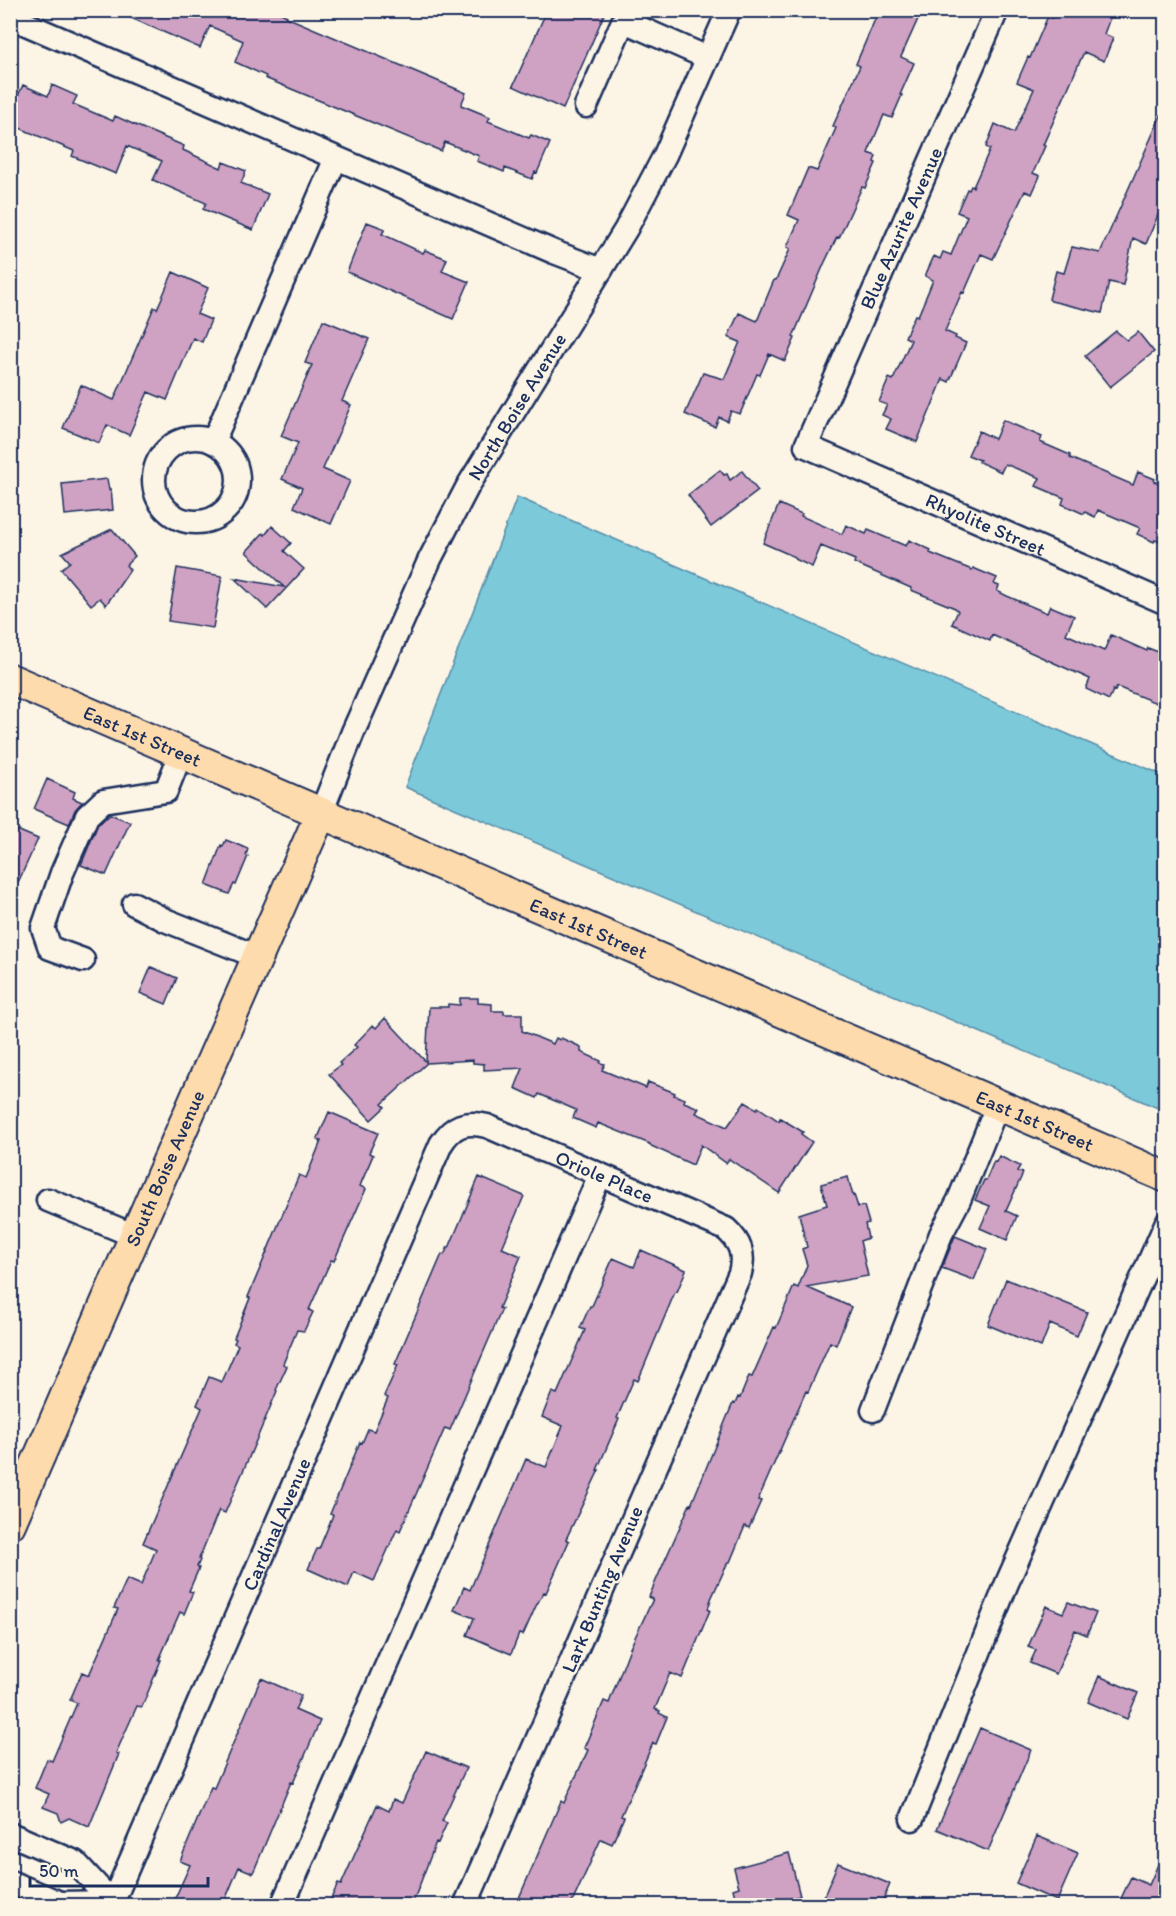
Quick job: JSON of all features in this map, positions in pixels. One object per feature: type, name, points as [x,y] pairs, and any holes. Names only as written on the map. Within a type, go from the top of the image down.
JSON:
[{"type":"main road","name":"East 1st Street","points":[[10,679],[1166,1177]]},
{"type":"main road","name":"South Boise Avenue","points":[[10,1524],[321,813]]},
{"type":"street","name":"North Boise Avenue","points":[[321,813],[353,732],[430,559],[468,486],[626,229],[665,155],[729,10]]},
{"type":"street","name":"Blue Azurite Avenue","points":[[806,446],[997,10]]},
{"type":"street","points":[[586,106],[626,16],[708,58]]},
{"type":"street","points":[[10,17],[554,252],[601,270]]},
{"type":"street","points":[[213,442],[336,158]]},
{"type":"street","name":"Rhyolite Street","points":[[806,446],[1166,603]]},
{"type":"street","points":[[83,960],[50,948],[43,928],[62,873],[87,816],[103,801],[166,791],[181,753]]},
{"type":"street","points":[[134,904],[165,920],[258,957]]},
{"type":"street","points":[[873,1410],[941,1234],[959,1200],[998,1104]]},
{"type":"street","name":"Oriole Place","points":[[441,1144],[448,1133],[462,1125],[476,1123],[487,1126],[726,1230],[736,1239],[741,1250],[740,1273]]},
{"type":"street","name":"Cardinal Avenue","points":[[111,1904],[441,1144]]},
{"type":"street","points":[[282,1905],[600,1175]]},
{"type":"street","points":[[48,1200],[135,1236]]},
{"type":"street","points":[[912,1819],[1007,1582],[1143,1270],[1166,1224]]},
{"type":"street","name":"Lark Bunting Avenue","points":[[465,1905],[740,1273]]},
{"type":"street","points":[[10,1834],[75,1862],[111,1904]]},
{"type":"street","points":[[10,1882],[60,1903],[111,1904]]},
{"type":"water","points":[[517,497],[1165,776],[1165,1111],[405,787]]},
{"type":"building","points":[[275,10],[286,17],[466,93],[461,105],[490,117],[488,121],[529,138],[531,135],[550,143],[537,173],[535,172],[532,179],[505,168],[504,172],[477,161],[479,156],[445,142],[441,151],[265,78],[266,76],[235,62],[243,41],[210,26],[200,48],[115,11]]},
{"type":"building","points":[[547,10],[606,10],[563,109],[513,86]]},
{"type":"building","points":[[879,10],[922,10],[901,57],[914,63],[892,118],[884,115],[868,153],[876,156],[874,162],[876,163],[824,264],[785,361],[769,354],[760,375],[757,374],[740,414],[731,411],[727,421],[719,417],[715,427],[685,414],[703,373],[724,379],[740,342],[728,337],[739,313],[757,321],[790,249],[787,247],[799,220],[788,215],[808,168],[817,171],[836,128],[833,126],[860,66],[856,64]]},
{"type":"building","points":[[1056,10],[1092,10],[1110,18],[1104,34],[1113,38],[1104,61],[1084,52],[1043,145],[1045,146],[1033,173],[1040,176],[1032,194],[1025,191],[993,259],[981,254],[964,293],[962,292],[945,331],[966,343],[949,382],[943,379],[917,442],[886,429],[891,419],[882,415],[887,405],[879,402],[889,378],[893,380],[911,340],[905,337],[915,315],[918,316],[933,280],[925,276],[934,256],[940,259],[943,252],[951,255],[967,216],[957,212],[967,189],[973,187],[990,149],[986,147],[995,124],[1014,133],[1034,89],[1017,82],[1048,16],[1052,18]]},
{"type":"building","points":[[23,85],[48,96],[52,85],[77,96],[73,104],[113,121],[115,116],[184,146],[183,150],[221,168],[223,162],[246,171],[241,183],[268,194],[253,230],[203,209],[206,203],[153,180],[162,161],[127,146],[116,174],[72,156],[74,151],[10,124],[10,113]]},
{"type":"building","points":[[1166,104],[1166,218],[1158,215],[1146,244],[1133,238],[1123,285],[1109,282],[1102,313],[1051,301],[1049,299],[1056,271],[1064,273],[1072,247],[1100,253]]},
{"type":"building","points":[[367,222],[385,229],[382,234],[423,253],[425,250],[447,259],[442,271],[469,282],[453,319],[347,272]]},
{"type":"building","points":[[173,272],[208,288],[197,314],[211,320],[202,342],[193,338],[167,400],[148,392],[129,435],[107,425],[99,443],[63,428],[81,385],[114,400],[154,307],[157,309]]},
{"type":"building","points":[[323,320],[369,339],[342,401],[351,405],[323,469],[350,481],[331,524],[294,507],[302,488],[282,479],[298,443],[281,436],[312,365],[305,363]]},
{"type":"building","points":[[1116,331],[1127,340],[1138,332],[1154,352],[1110,387],[1085,356]]},
{"type":"building","points":[[1003,420],[1042,437],[1040,442],[1070,455],[1070,458],[1133,485],[1138,472],[1166,486],[1166,544],[1155,540],[1154,542],[1137,534],[1140,528],[1098,510],[1095,517],[1062,504],[1064,498],[1036,486],[1040,478],[1005,464],[1001,472],[968,455],[979,431],[995,439]]},
{"type":"building","points":[[720,470],[724,475],[727,474],[730,480],[742,471],[758,491],[711,527],[688,495]]},
{"type":"building","points":[[107,479],[109,490],[111,489],[113,510],[65,515],[62,484]]},
{"type":"building","points":[[779,504],[842,534],[846,525],[866,534],[868,530],[906,546],[909,540],[931,550],[930,553],[997,578],[994,584],[999,586],[997,591],[1007,596],[1047,613],[1050,606],[1074,616],[1066,634],[1104,651],[1111,635],[1147,651],[1148,648],[1166,655],[1166,707],[1117,687],[1115,691],[1113,690],[1109,700],[1086,689],[1090,679],[992,635],[990,641],[952,624],[958,611],[955,608],[911,590],[911,588],[854,563],[855,560],[821,546],[812,567],[763,543]]},
{"type":"building","points":[[272,526],[291,543],[284,551],[304,569],[267,609],[234,578],[284,587],[246,552]]},
{"type":"building","points":[[112,529],[135,556],[126,565],[130,570],[106,605],[100,598],[91,605],[61,569],[70,562],[62,553]]},
{"type":"building","points":[[177,568],[222,576],[213,628],[168,621]]},
{"type":"building","points":[[47,779],[75,792],[73,798],[82,802],[75,810],[69,824],[34,809]]},
{"type":"building","points":[[110,814],[130,822],[106,875],[81,865],[98,824]]},
{"type":"building","points":[[10,827],[38,839],[10,900]]},
{"type":"building","points":[[226,840],[248,849],[246,855],[248,856],[236,885],[234,884],[229,894],[206,885],[221,845],[223,846]]},
{"type":"building","points":[[151,967],[177,978],[166,1004],[140,993]]},
{"type":"building","points":[[460,998],[478,998],[478,1003],[492,1004],[492,1011],[522,1014],[522,1031],[553,1044],[556,1038],[560,1040],[561,1038],[581,1047],[581,1052],[605,1064],[602,1070],[646,1088],[648,1082],[675,1093],[674,1095],[685,1099],[684,1102],[699,1108],[696,1113],[727,1127],[745,1102],[757,1109],[758,1107],[779,1121],[780,1118],[803,1132],[801,1134],[812,1142],[779,1193],[729,1159],[726,1163],[701,1145],[693,1165],[650,1144],[598,1123],[596,1128],[573,1118],[576,1110],[539,1094],[537,1098],[515,1088],[523,1068],[484,1070],[484,1064],[473,1063],[473,1060],[427,1063],[382,1104],[385,1107],[371,1120],[329,1074],[341,1065],[339,1063],[357,1047],[354,1045],[373,1025],[376,1028],[385,1018],[426,1062],[429,1007],[460,1005]]},
{"type":"building","points":[[329,1112],[378,1133],[369,1153],[373,1155],[360,1186],[366,1189],[309,1310],[313,1312],[304,1331],[297,1330],[283,1364],[287,1366],[250,1455],[225,1513],[219,1510],[199,1559],[197,1567],[199,1568],[189,1591],[193,1592],[184,1614],[180,1612],[142,1707],[137,1706],[116,1753],[119,1754],[89,1827],[69,1818],[61,1822],[58,1813],[43,1807],[49,1794],[35,1788],[47,1759],[52,1761],[77,1703],[70,1700],[82,1672],[89,1675],[118,1609],[114,1608],[127,1579],[141,1585],[156,1549],[143,1543],[202,1408],[197,1405],[209,1377],[222,1382],[238,1345],[234,1343],[236,1339],[234,1338],[250,1298],[248,1297],[299,1175],[306,1178],[321,1141],[317,1140]]},
{"type":"building","points":[[999,1156],[1020,1166],[1017,1171],[1023,1173],[1006,1211],[1017,1216],[1007,1240],[980,1228],[990,1206],[975,1200],[994,1161],[996,1162]]},
{"type":"building","points":[[479,1177],[524,1196],[502,1248],[521,1256],[499,1308],[502,1309],[450,1430],[445,1428],[400,1531],[397,1529],[374,1581],[354,1572],[348,1587],[308,1569],[333,1515],[330,1514],[360,1442],[362,1443],[368,1429],[374,1431],[388,1398],[384,1396],[398,1365],[395,1364],[442,1254],[444,1255],[449,1248]]},
{"type":"building","points":[[848,1177],[858,1207],[864,1206],[869,1223],[865,1224],[868,1238],[860,1241],[868,1276],[806,1287],[851,1307],[836,1345],[830,1342],[808,1392],[806,1391],[758,1500],[761,1501],[749,1528],[745,1526],[711,1599],[708,1609],[710,1610],[682,1678],[670,1673],[655,1709],[667,1717],[621,1816],[624,1817],[612,1844],[601,1839],[571,1905],[520,1905],[523,1899],[519,1898],[561,1801],[564,1803],[588,1750],[584,1748],[604,1701],[609,1703],[630,1648],[653,1599],[649,1597],[691,1505],[733,1403],[735,1404],[738,1397],[740,1398],[749,1376],[752,1377],[794,1286],[798,1288],[807,1265],[802,1249],[807,1247],[799,1214],[827,1205],[821,1184]]},
{"type":"building","points":[[955,1236],[987,1249],[974,1280],[942,1268]]},
{"type":"building","points":[[641,1250],[686,1270],[638,1381],[634,1379],[617,1418],[619,1419],[597,1470],[599,1470],[566,1539],[569,1541],[546,1593],[544,1592],[536,1606],[523,1635],[519,1634],[511,1654],[467,1635],[474,1618],[454,1610],[464,1587],[470,1590],[526,1459],[546,1467],[563,1426],[542,1417],[552,1392],[557,1394],[585,1330],[580,1328],[613,1258],[634,1267]]},
{"type":"building","points":[[1006,1279],[1087,1312],[1077,1336],[1050,1324],[1041,1347],[988,1325]]},
{"type":"building","points":[[1068,1602],[1096,1613],[1087,1635],[1075,1630],[1056,1674],[1030,1663],[1036,1650],[1028,1647],[1046,1606],[1063,1613]]},
{"type":"building","points":[[1099,1676],[1138,1693],[1127,1719],[1088,1702]]},
{"type":"building","points":[[261,1678],[301,1696],[295,1710],[320,1721],[293,1783],[291,1782],[253,1873],[239,1867],[223,1905],[172,1905],[190,1865],[180,1861]]},
{"type":"building","points":[[980,1728],[1031,1750],[988,1851],[937,1829]]},
{"type":"building","points":[[426,1751],[466,1768],[442,1821],[447,1823],[438,1843],[436,1842],[412,1905],[328,1905],[338,1884],[341,1885],[377,1805],[389,1811],[393,1799],[402,1803]]},
{"type":"building","points":[[1037,1836],[1078,1853],[1057,1901],[1016,1883]]},
{"type":"building","points":[[1166,1846],[1166,1905],[1118,1905],[1131,1877],[1149,1885]]},
{"type":"building","points":[[789,1853],[800,1896],[774,1902],[775,1905],[737,1905],[733,1889],[739,1887],[734,1868]]},
{"type":"building","points":[[838,1863],[890,1884],[881,1905],[839,1905],[823,1898]]}]
